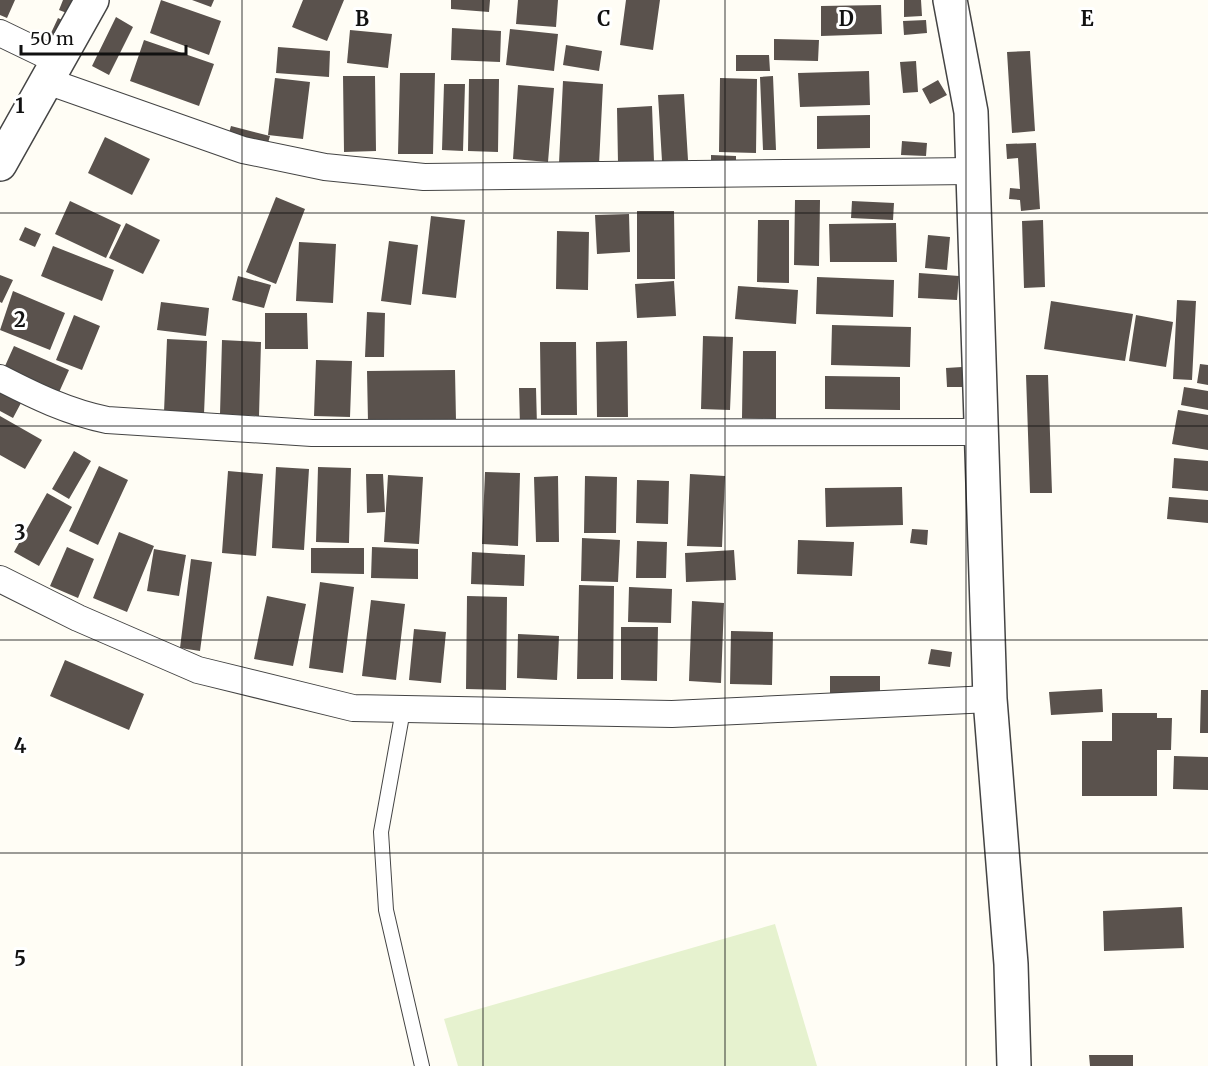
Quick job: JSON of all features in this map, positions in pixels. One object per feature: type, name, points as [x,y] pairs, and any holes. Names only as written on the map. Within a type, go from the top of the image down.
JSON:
[{"type":"street","points":[[0,164],[20,123],[53,71],[92,0]]},
{"type":"street","points":[[950,0],[970,112],[990,699],[1011,964],[1014,1066]]},
{"type":"street","points":[[0,33],[53,71],[243,150],[325,167],[424,177],[972,171]]},
{"type":"street","points":[[0,378],[49,403],[79,414],[107,420],[312,433],[980,432]]},
{"type":"street","points":[[0,579],[78,618],[198,670],[352,708],[672,714],[990,699]]},
{"type":"lane","points":[[403,710],[381,832],[386,910],[422,1066]]},
{"type":"green space","points":[[775,924],[817,1066],[458,1066],[444,1019]]},
{"type":"building","points":[[0,0],[15,0],[7,18],[0,15]]},
{"type":"building","points":[[63,0],[78,0],[72,15],[59,10]]},
{"type":"building","points":[[161,0],[221,21],[209,55],[150,33]]},
{"type":"building","points":[[192,0],[214,0],[211,7]]},
{"type":"building","points":[[303,0],[344,0],[327,41],[292,27]]},
{"type":"building","points":[[451,0],[490,0],[489,12],[451,9]]},
{"type":"building","points":[[518,0],[558,0],[556,27],[516,24]]},
{"type":"building","points":[[626,0],[660,0],[653,50],[620,45]]},
{"type":"building","points":[[904,0],[921,0],[922,16],[904,17]]},
{"type":"building","points":[[881,5],[882,34],[821,36],[821,6]]},
{"type":"building","points":[[116,17],[133,27],[109,75],[92,66]]},
{"type":"building","points":[[58,18],[74,26],[45,46]]},
{"type":"building","points":[[926,20],[927,33],[904,35],[903,21]]},
{"type":"building","points":[[452,28],[501,31],[500,62],[451,60]]},
{"type":"building","points":[[510,29],[558,34],[554,71],[506,65]]},
{"type":"building","points":[[350,30],[392,34],[388,68],[347,63]]},
{"type":"building","points":[[774,39],[819,40],[818,61],[774,60]]},
{"type":"building","points":[[144,40],[214,64],[199,106],[130,81]]},
{"type":"building","points":[[566,45],[602,51],[599,71],[563,65]]},
{"type":"building","points":[[278,47],[330,51],[329,77],[276,73]]},
{"type":"building","points":[[1030,51],[1035,131],[1012,133],[1007,52]]},
{"type":"building","points":[[736,55],[769,55],[770,71],[736,71]]},
{"type":"building","points":[[916,61],[918,92],[903,93],[900,62]]},
{"type":"building","points":[[869,71],[870,105],[800,107],[798,73]]},
{"type":"building","points":[[400,73],[435,73],[433,154],[398,154]]},
{"type":"building","points":[[343,76],[375,76],[376,151],[344,152]]},
{"type":"building","points":[[773,76],[776,150],[763,150],[760,77]]},
{"type":"building","points":[[275,78],[310,82],[303,139],[268,135]]},
{"type":"building","points":[[720,78],[757,79],[756,153],[719,152]]},
{"type":"building","points":[[469,79],[499,79],[498,152],[468,151]]},
{"type":"building","points":[[938,80],[947,95],[930,104],[922,89]]},
{"type":"building","points":[[563,81],[603,84],[599,165],[559,163]]},
{"type":"building","points":[[444,84],[465,84],[463,151],[442,150]]},
{"type":"building","points":[[518,85],[554,88],[548,162],[513,159]]},
{"type":"building","points":[[684,94],[688,160],[662,161],[658,95]]},
{"type":"building","points":[[652,106],[654,162],[618,163],[617,108]]},
{"type":"building","points":[[870,115],[870,148],[817,149],[817,116]]},
{"type":"building","points":[[231,126],[270,136],[266,150],[227,140]]},
{"type":"building","points":[[105,137],[150,159],[132,195],[88,173]]},
{"type":"building","points":[[902,141],[927,143],[926,156],[901,155]]},
{"type":"building","points":[[1036,143],[1040,209],[1021,211],[1020,200],[1009,199],[1010,188],[1020,189],[1018,158],[1007,159],[1006,144]]},
{"type":"building","points":[[711,155],[736,156],[736,172],[711,172]]},
{"type":"building","points":[[276,197],[305,209],[276,284],[246,272]]},
{"type":"building","points":[[795,200],[820,200],[819,266],[794,265]]},
{"type":"building","points":[[70,201],[121,225],[106,258],[55,234]]},
{"type":"building","points":[[852,201],[894,203],[893,220],[851,218]]},
{"type":"building","points":[[637,211],[674,211],[675,279],[637,279]]},
{"type":"building","points":[[629,214],[630,252],[597,254],[595,215]]},
{"type":"building","points":[[431,216],[465,220],[456,298],[422,294]]},
{"type":"building","points":[[758,220],[789,220],[789,283],[757,282]]},
{"type":"building","points":[[1043,220],[1045,287],[1024,288],[1022,221]]},
{"type":"building","points":[[126,223],[160,240],[143,274],[109,258]]},
{"type":"building","points":[[896,223],[897,262],[830,262],[829,224]]},
{"type":"building","points":[[25,227],[41,234],[35,247],[19,240]]},
{"type":"building","points":[[557,231],[589,232],[588,290],[556,289]]},
{"type":"building","points":[[928,235],[950,237],[947,270],[925,268]]},
{"type":"building","points":[[389,241],[418,245],[411,305],[381,301]]},
{"type":"building","points":[[299,242],[336,244],[333,303],[296,301]]},
{"type":"building","points":[[53,246],[114,270],[102,301],[41,276]]},
{"type":"building","points":[[919,273],[959,276],[957,300],[918,298]]},
{"type":"building","points":[[0,275],[13,280],[2,303],[0,302]]},
{"type":"building","points":[[238,276],[271,285],[264,308],[232,300]]},
{"type":"building","points":[[817,277],[894,280],[893,317],[816,314]]},
{"type":"building","points":[[674,281],[676,316],[637,318],[635,284]]},
{"type":"building","points":[[738,286],[798,290],[796,324],[735,319]]},
{"type":"building","points":[[13,291],[65,313],[50,350],[0,330]]},
{"type":"building","points":[[1177,300],[1196,301],[1192,380],[1173,379]]},
{"type":"building","points":[[1051,301],[1133,314],[1125,361],[1044,349]]},
{"type":"building","points":[[161,302],[209,308],[206,336],[157,330]]},
{"type":"building","points":[[367,312],[385,313],[384,357],[365,357]]},
{"type":"building","points":[[265,313],[307,313],[308,349],[265,349]]},
{"type":"building","points":[[74,315],[100,326],[82,370],[56,360]]},
{"type":"building","points":[[1136,315],[1173,322],[1166,367],[1129,361]]},
{"type":"building","points":[[832,325],[911,327],[910,367],[831,365]]},
{"type":"building","points":[[703,336],[733,337],[730,410],[701,409]]},
{"type":"building","points":[[167,339],[207,341],[204,414],[164,412]]},
{"type":"building","points":[[222,340],[261,342],[259,416],[220,414]]},
{"type":"building","points":[[627,341],[628,417],[597,417],[596,342]]},
{"type":"building","points":[[540,342],[576,342],[577,415],[541,415]]},
{"type":"building","points":[[14,346],[69,370],[56,399],[1,375]]},
{"type":"building","points":[[743,351],[776,351],[776,419],[742,418]]},
{"type":"building","points":[[316,360],[352,361],[350,417],[314,416]]},
{"type":"building","points":[[1200,364],[1208,365],[1208,385],[1197,383]]},
{"type":"building","points":[[962,367],[962,387],[947,387],[946,368]]},
{"type":"building","points":[[455,370],[456,421],[368,422],[367,371]]},
{"type":"building","points":[[1026,375],[1048,375],[1052,493],[1030,493]]},
{"type":"building","points":[[825,376],[900,377],[900,410],[825,409]]},
{"type":"building","points":[[1184,387],[1208,391],[1208,410],[1181,405]]},
{"type":"building","points":[[519,388],[536,388],[537,426],[520,426]]},
{"type":"building","points":[[0,391],[21,403],[13,418],[0,411]]},
{"type":"building","points":[[1178,410],[1208,415],[1208,450],[1172,444]]},
{"type":"building","points":[[0,416],[42,440],[25,469],[0,455]]},
{"type":"building","points":[[74,451],[91,461],[69,499],[52,489]]},
{"type":"building","points":[[1174,458],[1208,461],[1208,491],[1172,488]]},
{"type":"building","points":[[99,466],[128,480],[98,545],[69,531]]},
{"type":"building","points":[[276,467],[309,469],[304,550],[272,548]]},
{"type":"building","points":[[318,467],[351,468],[349,543],[316,542]]},
{"type":"building","points":[[228,471],[263,474],[256,556],[222,553]]},
{"type":"building","points":[[485,472],[520,473],[518,546],[482,544]]},
{"type":"building","points":[[366,474],[383,474],[385,512],[367,513]]},
{"type":"building","points":[[690,474],[725,476],[722,547],[687,546]]},
{"type":"building","points":[[388,475],[423,477],[419,544],[384,542]]},
{"type":"building","points":[[558,476],[559,542],[536,542],[534,477]]},
{"type":"building","points":[[585,476],[617,477],[616,533],[584,533]]},
{"type":"building","points":[[637,480],[669,481],[668,524],[636,523]]},
{"type":"building","points":[[902,487],[903,525],[826,527],[825,488]]},
{"type":"building","points":[[47,493],[72,507],[39,566],[14,552]]},
{"type":"building","points":[[1169,497],[1208,500],[1208,523],[1167,519]]},
{"type":"building","points":[[912,529],[928,530],[927,545],[910,543]]},
{"type":"building","points":[[119,532],[154,546],[127,612],[93,598]]},
{"type":"building","points":[[582,538],[620,540],[618,582],[581,581]]},
{"type":"building","points":[[798,540],[854,542],[852,576],[797,574]]},
{"type":"building","points":[[637,541],[667,542],[666,578],[636,578]]},
{"type":"building","points":[[67,547],[94,559],[78,598],[50,586]]},
{"type":"building","points":[[372,547],[418,549],[418,579],[371,578]]},
{"type":"building","points":[[311,548],[364,548],[364,574],[311,573]]},
{"type":"building","points":[[154,549],[186,555],[179,596],[147,591]]},
{"type":"building","points":[[734,550],[736,580],[686,582],[685,553]]},
{"type":"building","points":[[472,552],[525,555],[524,586],[471,584]]},
{"type":"building","points":[[191,559],[212,562],[200,651],[180,648]]},
{"type":"building","points":[[320,582],[354,587],[343,673],[309,668]]},
{"type":"building","points":[[579,585],[614,586],[613,679],[577,679]]},
{"type":"building","points":[[629,587],[672,589],[671,623],[628,622]]},
{"type":"building","points":[[267,596],[306,604],[293,666],[254,659]]},
{"type":"building","points":[[467,596],[507,597],[506,690],[466,689]]},
{"type":"building","points":[[371,600],[405,604],[396,680],[362,676]]},
{"type":"building","points":[[692,601],[724,603],[721,683],[689,681]]},
{"type":"building","points":[[621,627],[658,627],[657,681],[621,680]]},
{"type":"building","points":[[414,629],[446,632],[441,683],[409,680]]},
{"type":"building","points":[[731,631],[773,632],[772,685],[730,684]]},
{"type":"building","points":[[518,634],[559,636],[557,680],[517,678]]},
{"type":"building","points":[[931,649],[952,652],[950,667],[928,664]]},
{"type":"building","points":[[65,660],[144,694],[129,730],[50,696]]},
{"type":"building","points":[[830,676],[880,676],[880,697],[830,696]]},
{"type":"building","points":[[1102,689],[1103,712],[1051,715],[1049,692]]},
{"type":"building","points":[[1201,690],[1208,690],[1208,733],[1200,733]]},
{"type":"building","points":[[1112,713],[1157,713],[1157,718],[1172,718],[1171,750],[1157,750],[1157,796],[1082,796],[1082,741],[1112,741]]},
{"type":"building","points":[[1174,756],[1208,757],[1208,790],[1173,789]]},
{"type":"building","points":[[1182,907],[1184,948],[1104,951],[1103,911]]},
{"type":"building","points":[[1089,1055],[1133,1055],[1133,1066],[1090,1066]]}]
